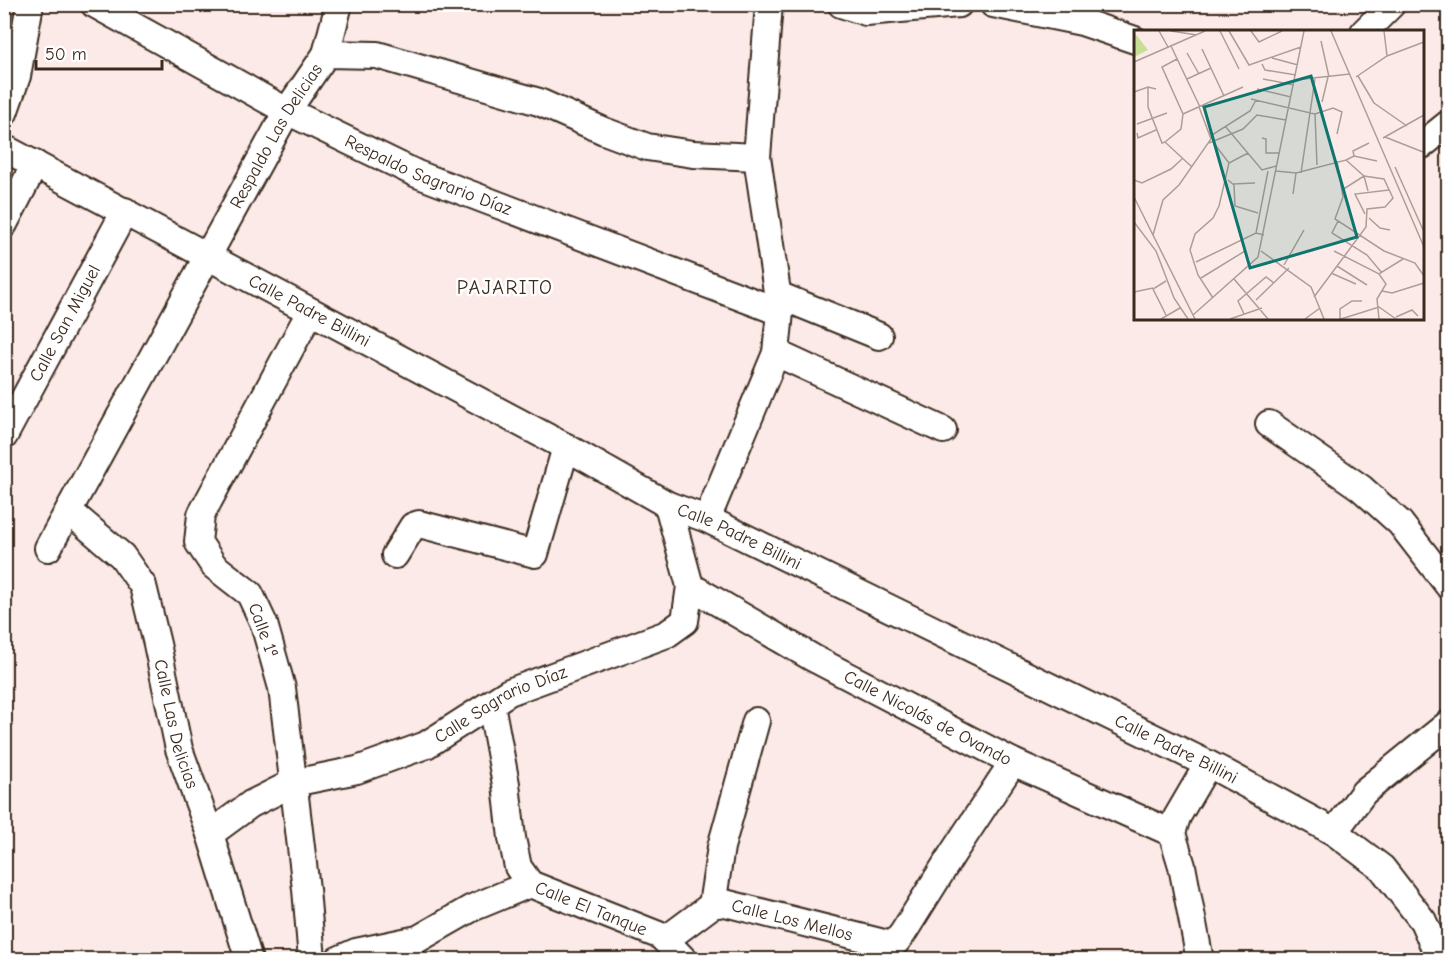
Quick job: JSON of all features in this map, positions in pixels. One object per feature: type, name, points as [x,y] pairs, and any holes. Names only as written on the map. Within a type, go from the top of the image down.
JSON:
[{"type":"street","points":[[4,113],[17,76],[30,4]]},
{"type":"street","name":"Respaldo Sagrario Díaz","points":[[94,4],[287,111],[417,174],[779,304],[879,336]]},
{"type":"street","points":[[326,54],[339,4]]},
{"type":"street","points":[[707,519],[776,353],[779,304],[757,157],[769,4]]},
{"type":"street","points":[[841,4],[866,12],[945,5]]},
{"type":"street","points":[[993,4],[1082,13],[1134,39]]},
{"type":"street","points":[[1366,30],[1392,4]]},
{"type":"street","name":"Respaldo Las Delicias","points":[[48,548],[287,111],[326,54],[377,55],[539,102],[646,147],[693,154],[757,157]]},
{"type":"street","points":[[1423,144],[1449,124]]},
{"type":"street","name":"Calle Padre Billini","points":[[4,148],[566,447],[668,505],[707,519],[1208,764],[1334,832],[1382,868],[1423,921],[1440,960]]},
{"type":"street","points":[[4,224],[35,164]]},
{"type":"street","name":"Calle San Miguel","points":[[4,436],[125,211]]},
{"type":"street","name":"Calle 1ª","points":[[310,312],[201,515],[198,542],[214,566],[250,594],[264,624],[282,688],[306,889],[312,960]]},
{"type":"street","points":[[776,353],[943,430]]},
{"type":"street","points":[[1269,424],[1361,488],[1400,523],[1449,585]]},
{"type":"street","points":[[395,555],[413,526],[419,524],[536,554],[566,447]]},
{"type":"street","name":"Calle Sagrario Díaz","points":[[210,834],[250,804],[293,783],[357,770],[426,745],[509,692],[667,634],[685,621],[690,586],[668,505]]},
{"type":"street","name":"Calle Las Delicias","points":[[69,511],[122,556],[143,586],[179,749],[210,834],[249,960]]},
{"type":"street","name":"Calle Nicolás de Ovando","points":[[690,586],[813,658],[1013,762],[1172,833]]},
{"type":"street","name":"Calle El Tanque","points":[[491,704],[506,783],[512,838],[518,867],[530,884],[662,936],[684,960]]},
{"type":"street","points":[[712,905],[721,847],[756,721]]},
{"type":"street","points":[[1334,832],[1364,792],[1449,724]]},
{"type":"street","name":"Calle Los Mellos","points":[[665,940],[712,905],[724,903],[888,944],[896,942],[1013,762]]},
{"type":"street","points":[[1200,960],[1182,866],[1172,833],[1177,817],[1208,764]]},
{"type":"street","points":[[338,960],[356,952],[418,939],[472,908],[530,884]]},
{"type":"district","name":"PAJARITO","points":[[505,287]]}]
